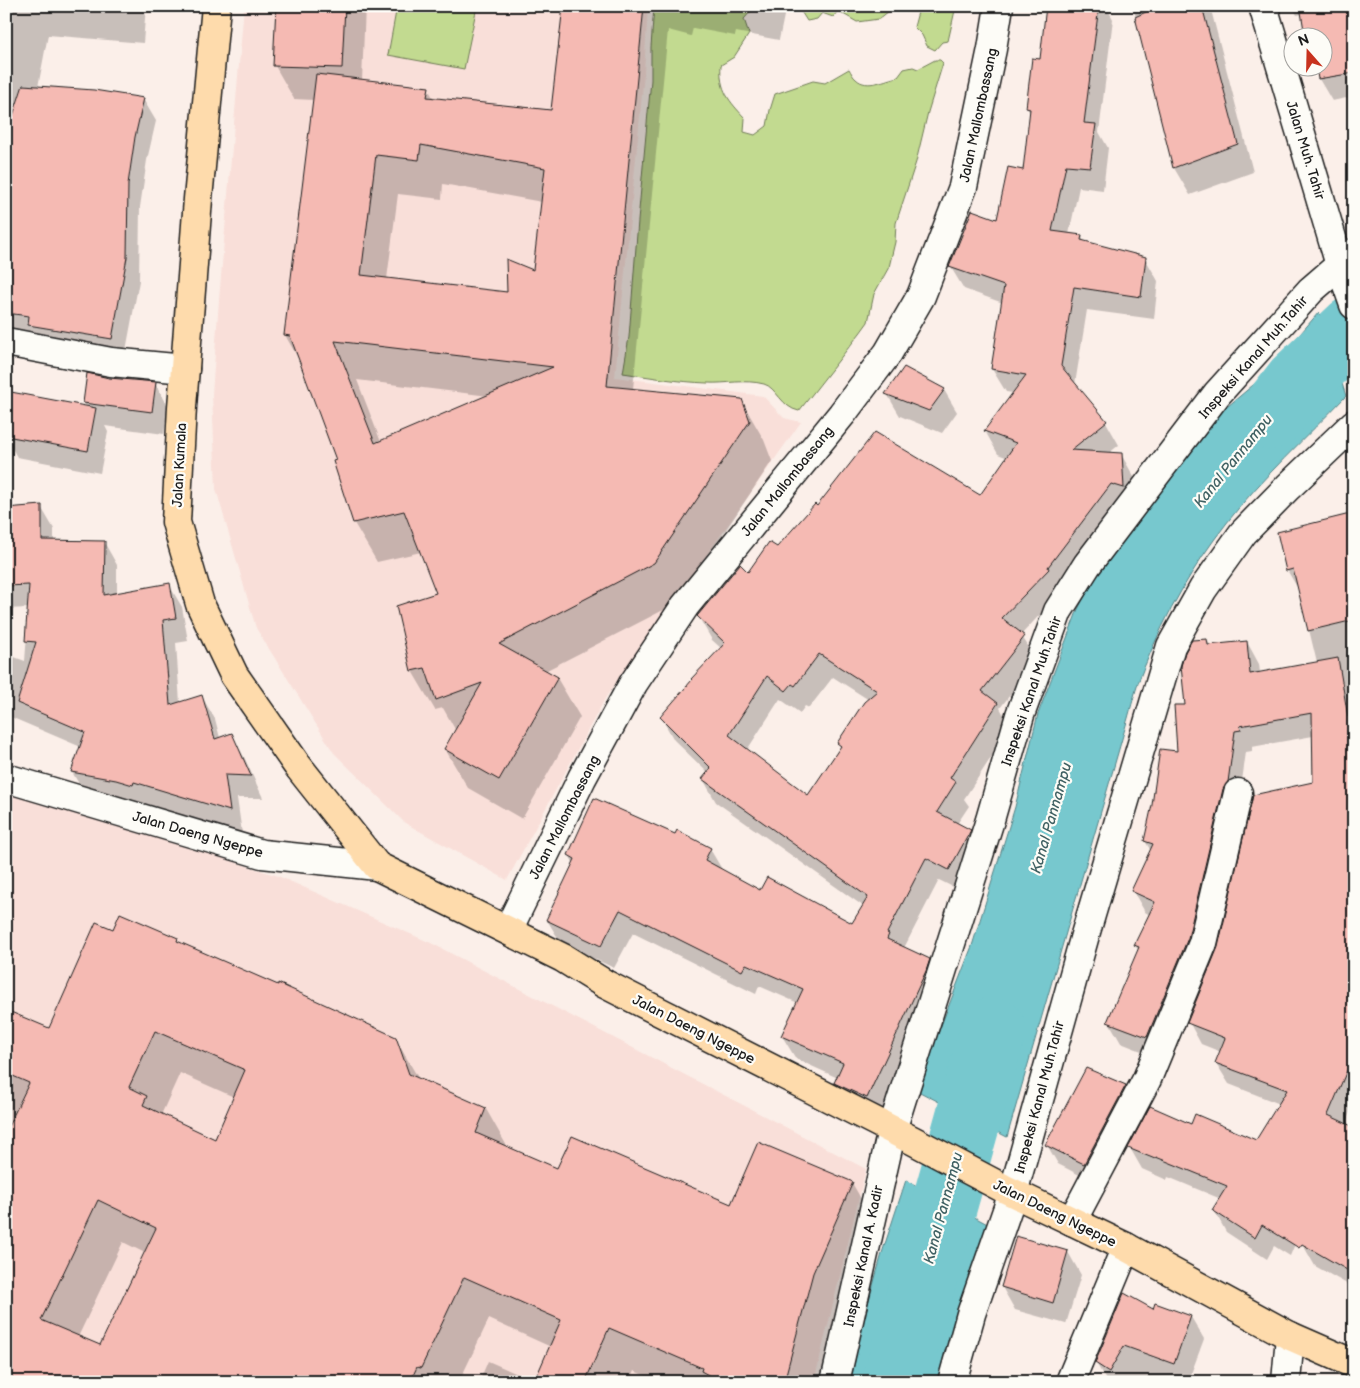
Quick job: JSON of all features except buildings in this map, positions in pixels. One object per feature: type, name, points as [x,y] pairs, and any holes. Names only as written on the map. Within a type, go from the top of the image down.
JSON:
[{"type":"main road","name":"Jalan Kumala","points":[[216,6],[198,199],[176,522],[200,604],[234,675],[297,765],[377,866]]},
{"type":"main road","name":"Jalan Daeng Ngeppe","points":[[377,866],[563,958],[605,984],[1008,1190],[1126,1247],[1290,1336],[1354,1364]]},
{"type":"street","name":"Jalan Mallombassang","points":[[508,930],[582,778],[633,684],[686,606],[842,414],[888,353],[922,296],[963,186],[992,49],[999,6]]},
{"type":"street","name":"Jalan Muh. Tahir","points":[[1263,6],[1347,259],[1354,305]]},
{"type":"street","name":"Inspeksi Kanal Muh.Tahir","points":[[902,1135],[1020,715],[1058,612],[1087,565],[1217,394],[1311,290],[1347,259]]},
{"type":"street","points":[[6,342],[111,362],[185,369]]},
{"type":"street","name":"Inspeksi Kanal Muh.Tahir","points":[[1008,1190],[1171,646],[1203,589],[1243,533],[1354,424]]},
{"type":"street","name":"Jalan Daeng Ngeppe","points":[[6,778],[262,854],[377,866]]},
{"type":"street","points":[[1072,1221],[1147,1079],[1203,943],[1238,793]]},
{"type":"street","name":"Inspeksi Kanal A. Kadir","points":[[835,1382],[902,1135]]},
{"type":"street","points":[[952,1382],[1008,1190]]},
{"type":"street","points":[[1070,1382],[1126,1247]]},
{"type":"street","points":[[1286,1382],[1290,1336]]},
{"type":"shaded area","points":[[244,6],[648,6],[644,74],[615,377],[763,396],[784,418],[801,422],[606,697],[507,880],[405,823],[334,753],[256,628],[216,489],[212,394]]},
{"type":"shaded area","points":[[6,788],[278,876],[431,943],[866,1169],[814,1382],[6,1382]]},
{"type":"green space","points":[[397,6],[477,6],[464,69],[388,55]]},
{"type":"green space","points":[[654,6],[752,6],[752,10],[744,19],[749,34],[734,57],[721,65],[721,74],[726,94],[745,118],[744,132],[755,135],[767,126],[775,94],[813,81],[825,83],[849,69],[860,82],[871,84],[898,77],[904,69],[913,67],[918,69],[935,60],[940,60],[943,63],[928,112],[916,162],[896,223],[895,242],[889,267],[874,294],[868,322],[799,411],[788,406],[772,389],[764,384],[750,382],[696,382],[623,373],[629,337],[651,80]]},
{"type":"green space","points":[[794,6],[956,6],[948,41],[942,42],[935,50],[927,46],[922,35],[914,27],[918,12],[889,11],[879,19],[857,22],[838,11],[833,17],[822,13],[817,19],[807,21]]},
{"type":"water","points":[[1319,312],[1346,396],[1269,474],[1226,524],[1191,574],[1171,609],[1154,645],[1136,690],[1007,1137],[916,1090],[972,946],[1015,807],[1038,714],[1078,609],[1104,561],[1203,431],[1221,412],[1265,375]]},
{"type":"water","points":[[906,1180],[991,1226],[939,1382],[846,1382],[883,1250]]},
{"type":"waterway","name":"Kanal Pannampu","points":[[1270,417],[1297,382],[1354,328]]},
{"type":"waterway","name":"Kanal Pannampu","points":[[895,1382],[993,1030]]}]
